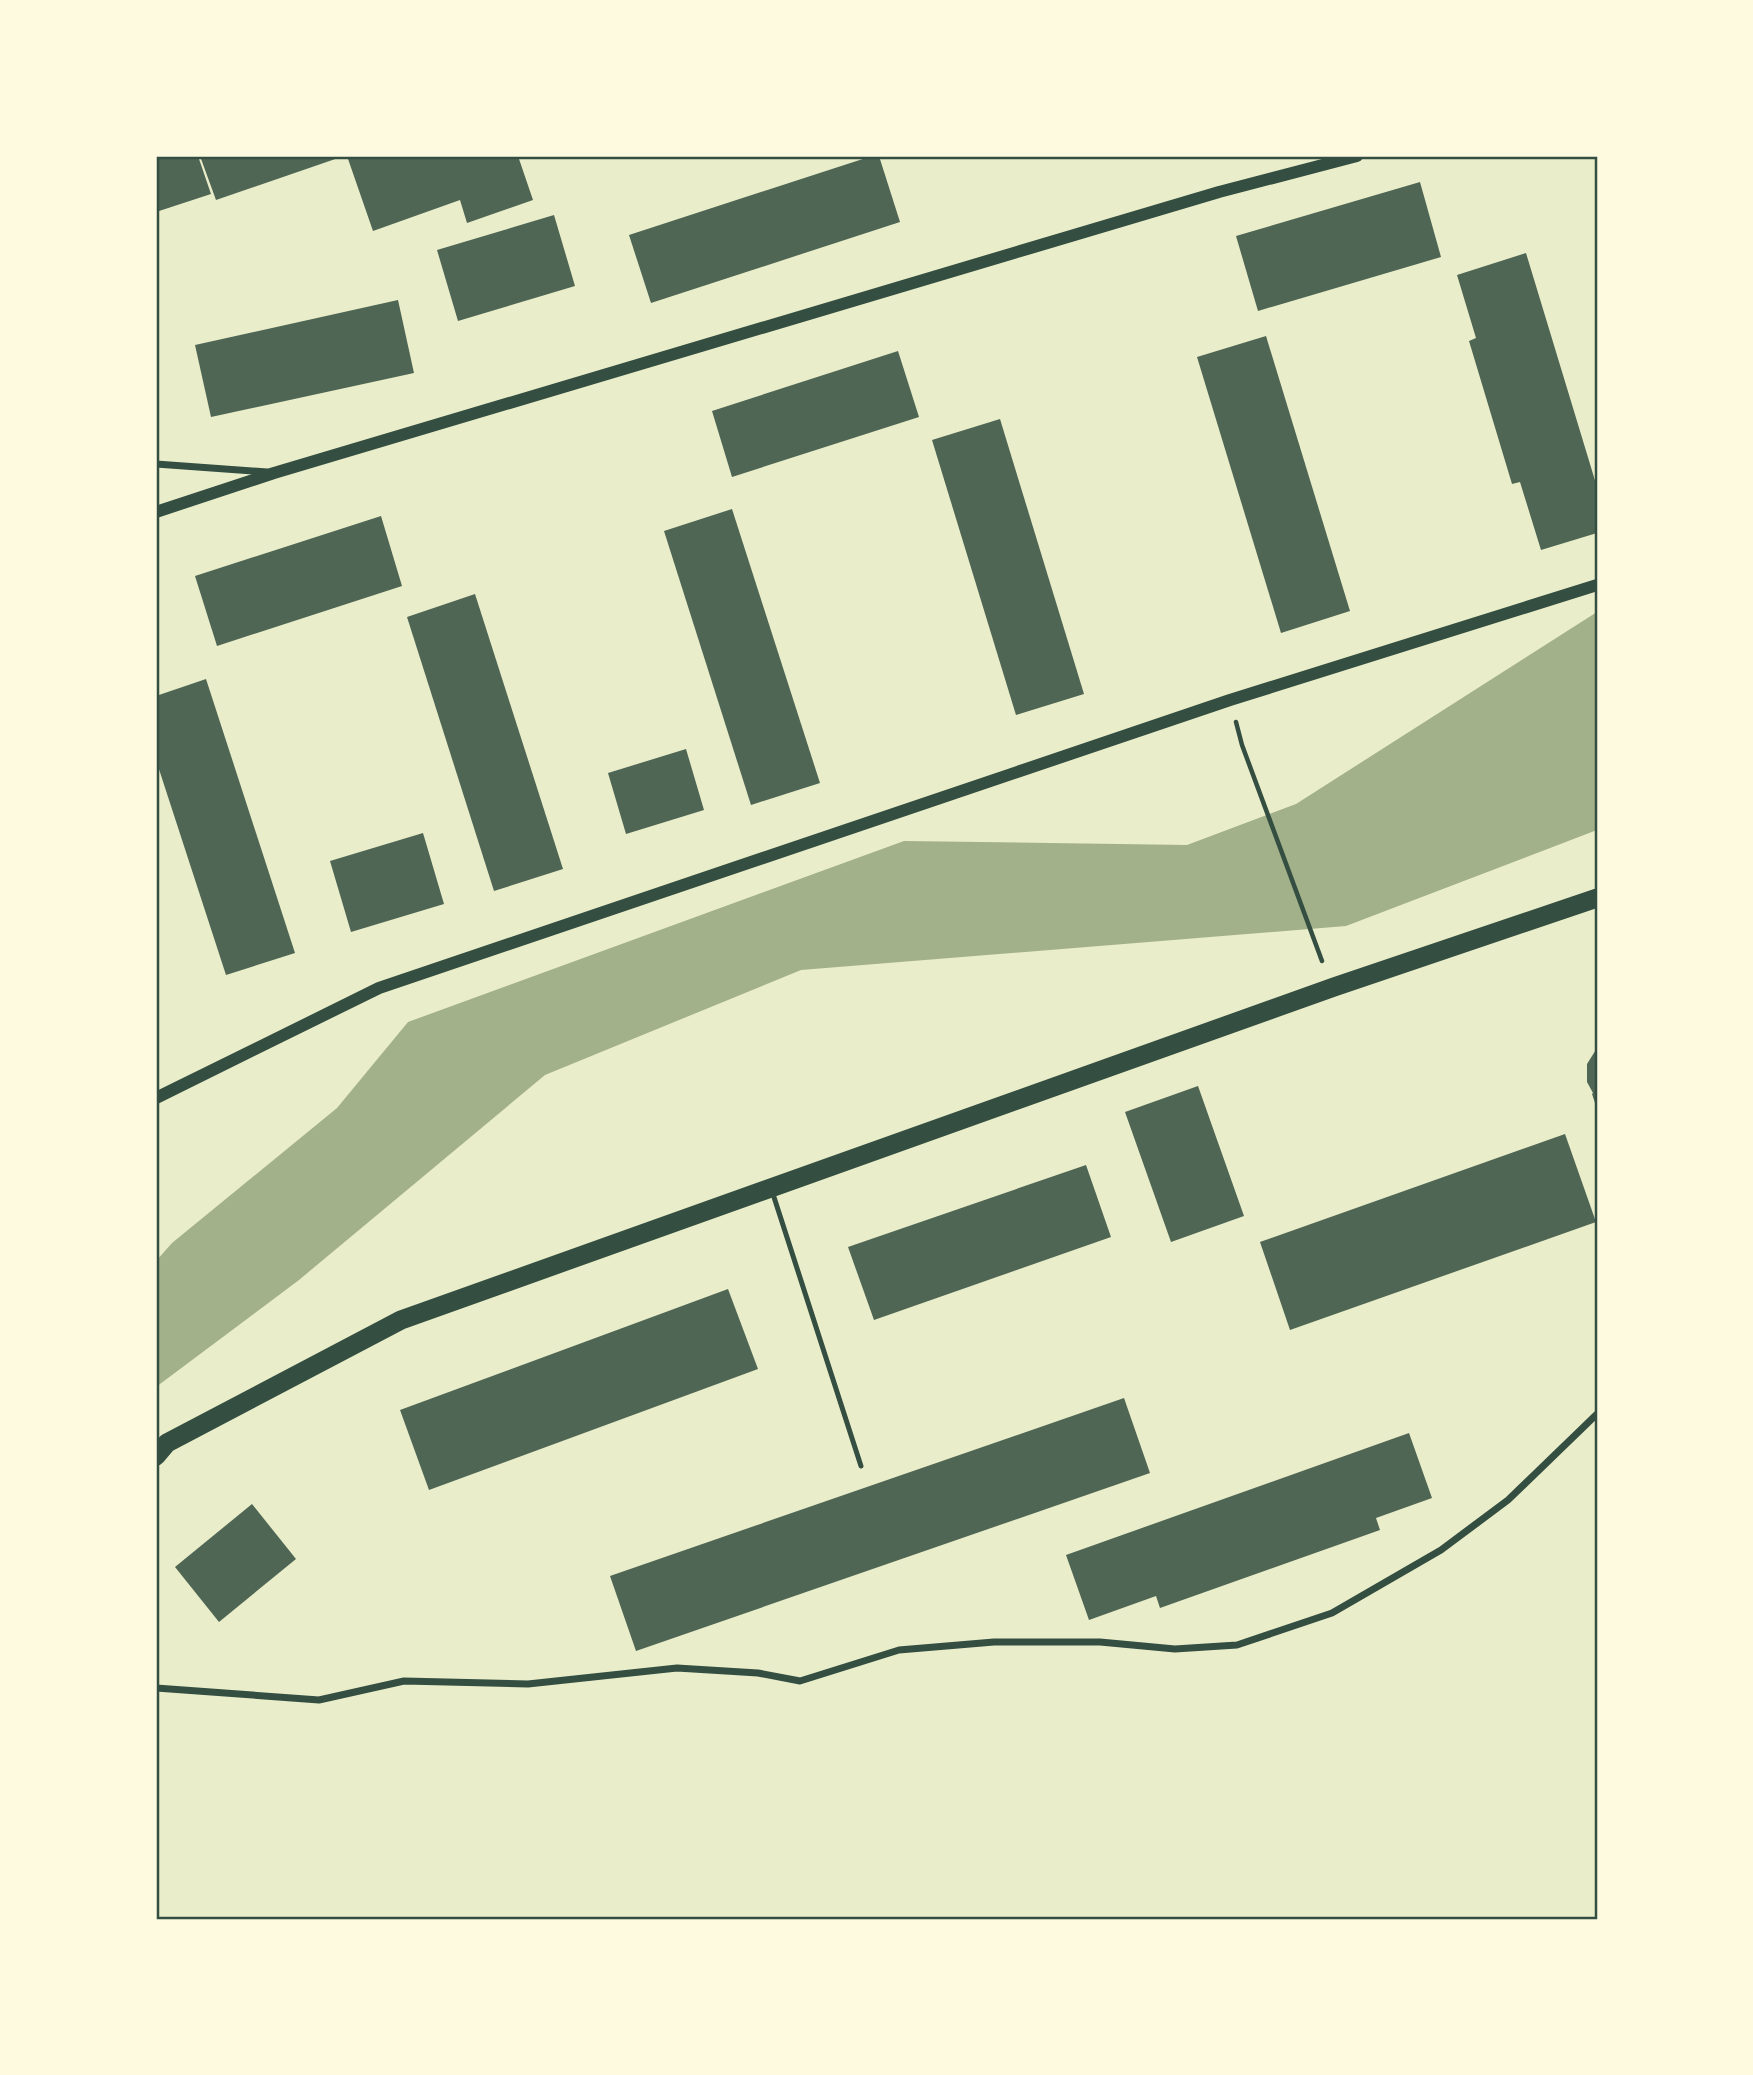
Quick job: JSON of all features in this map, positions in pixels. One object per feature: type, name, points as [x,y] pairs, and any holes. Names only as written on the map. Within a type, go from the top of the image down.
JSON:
[{"type":"highway","points":[[156,1456],[167,1443],[401,1320],[1321,991],[1597,898]]},
{"type":"street","points":[[156,512],[274,473],[1206,196],[1357,156]]},
{"type":"street","points":[[156,464],[274,473]]},
{"type":"street","points":[[156,1098],[379,988],[1230,700],[1597,585]]},
{"type":"street","points":[[156,1688],[319,1700],[404,1681],[528,1684],[677,1668],[758,1673],[800,1681],[899,1650],[994,1642],[1100,1642],[1175,1648],[1237,1645],[1332,1612],[1441,1550],[1508,1500],[1597,1413]]},
{"type":"lane","points":[[771,1188],[861,1466]]},
{"type":"path","points":[[1242,745],[1317,950]]},
{"type":"shaded area","points":[[1597,612],[1597,830],[1346,926],[801,970],[545,1075],[299,1280],[156,1387],[156,1261],[172,1243],[337,1108],[408,1022],[904,841],[1187,845],[1296,804]]},
{"type":"building","points":[[156,156],[198,156],[211,194],[156,212]]},
{"type":"building","points":[[200,156],[344,156],[216,200]]},
{"type":"building","points":[[347,156],[518,156],[533,200],[467,223],[460,200],[373,231]]},
{"type":"building","points":[[872,156],[879,156],[900,222],[651,303],[629,235]]},
{"type":"building","points":[[1420,182],[1441,257],[1258,311],[1236,236]]},
{"type":"building","points":[[554,215],[575,286],[458,321],[437,250]]},
{"type":"building","points":[[1526,253],[1597,487],[1597,533],[1541,550],[1520,482],[1512,484],[1469,341],[1476,338],[1457,275]]},
{"type":"building","points":[[398,300],[414,373],[211,417],[195,345]]},
{"type":"building","points":[[1266,336],[1350,611],[1281,633],[1197,357]]},
{"type":"building","points":[[898,351],[919,417],[732,477],[712,411]]},
{"type":"building","points":[[1000,419],[1084,694],[1016,715],[932,440]]},
{"type":"building","points":[[732,509],[820,783],[751,805],[664,531]]},
{"type":"building","points":[[381,516],[402,586],[217,646],[195,576]]},
{"type":"building","points":[[475,594],[563,869],[494,891],[407,617]]},
{"type":"building","points":[[206,679],[295,953],[226,975],[156,760],[156,696]]},
{"type":"building","points":[[686,749],[704,810],[626,834],[608,773]]},
{"type":"building","points":[[423,833],[444,904],[351,932],[330,861]]},
{"type":"building","points":[[1597,1048],[1597,1109],[1587,1082],[1587,1064]]},
{"type":"building","points":[[1198,1086],[1244,1216],[1171,1242],[1125,1112]]},
{"type":"building","points":[[1565,1134],[1596,1222],[1290,1330],[1260,1242]]},
{"type":"building","points":[[1086,1165],[1111,1237],[874,1320],[848,1247]]},
{"type":"building","points":[[728,1289],[758,1369],[429,1490],[400,1410]]},
{"type":"building","points":[[1124,1398],[1150,1473],[636,1651],[610,1576]]},
{"type":"building","points":[[1409,1433],[1432,1498],[1376,1518],[1380,1530],[1160,1608],[1156,1596],[1089,1620],[1066,1555]]},
{"type":"building","points":[[252,1504],[296,1559],[219,1622],[175,1567]]}]
